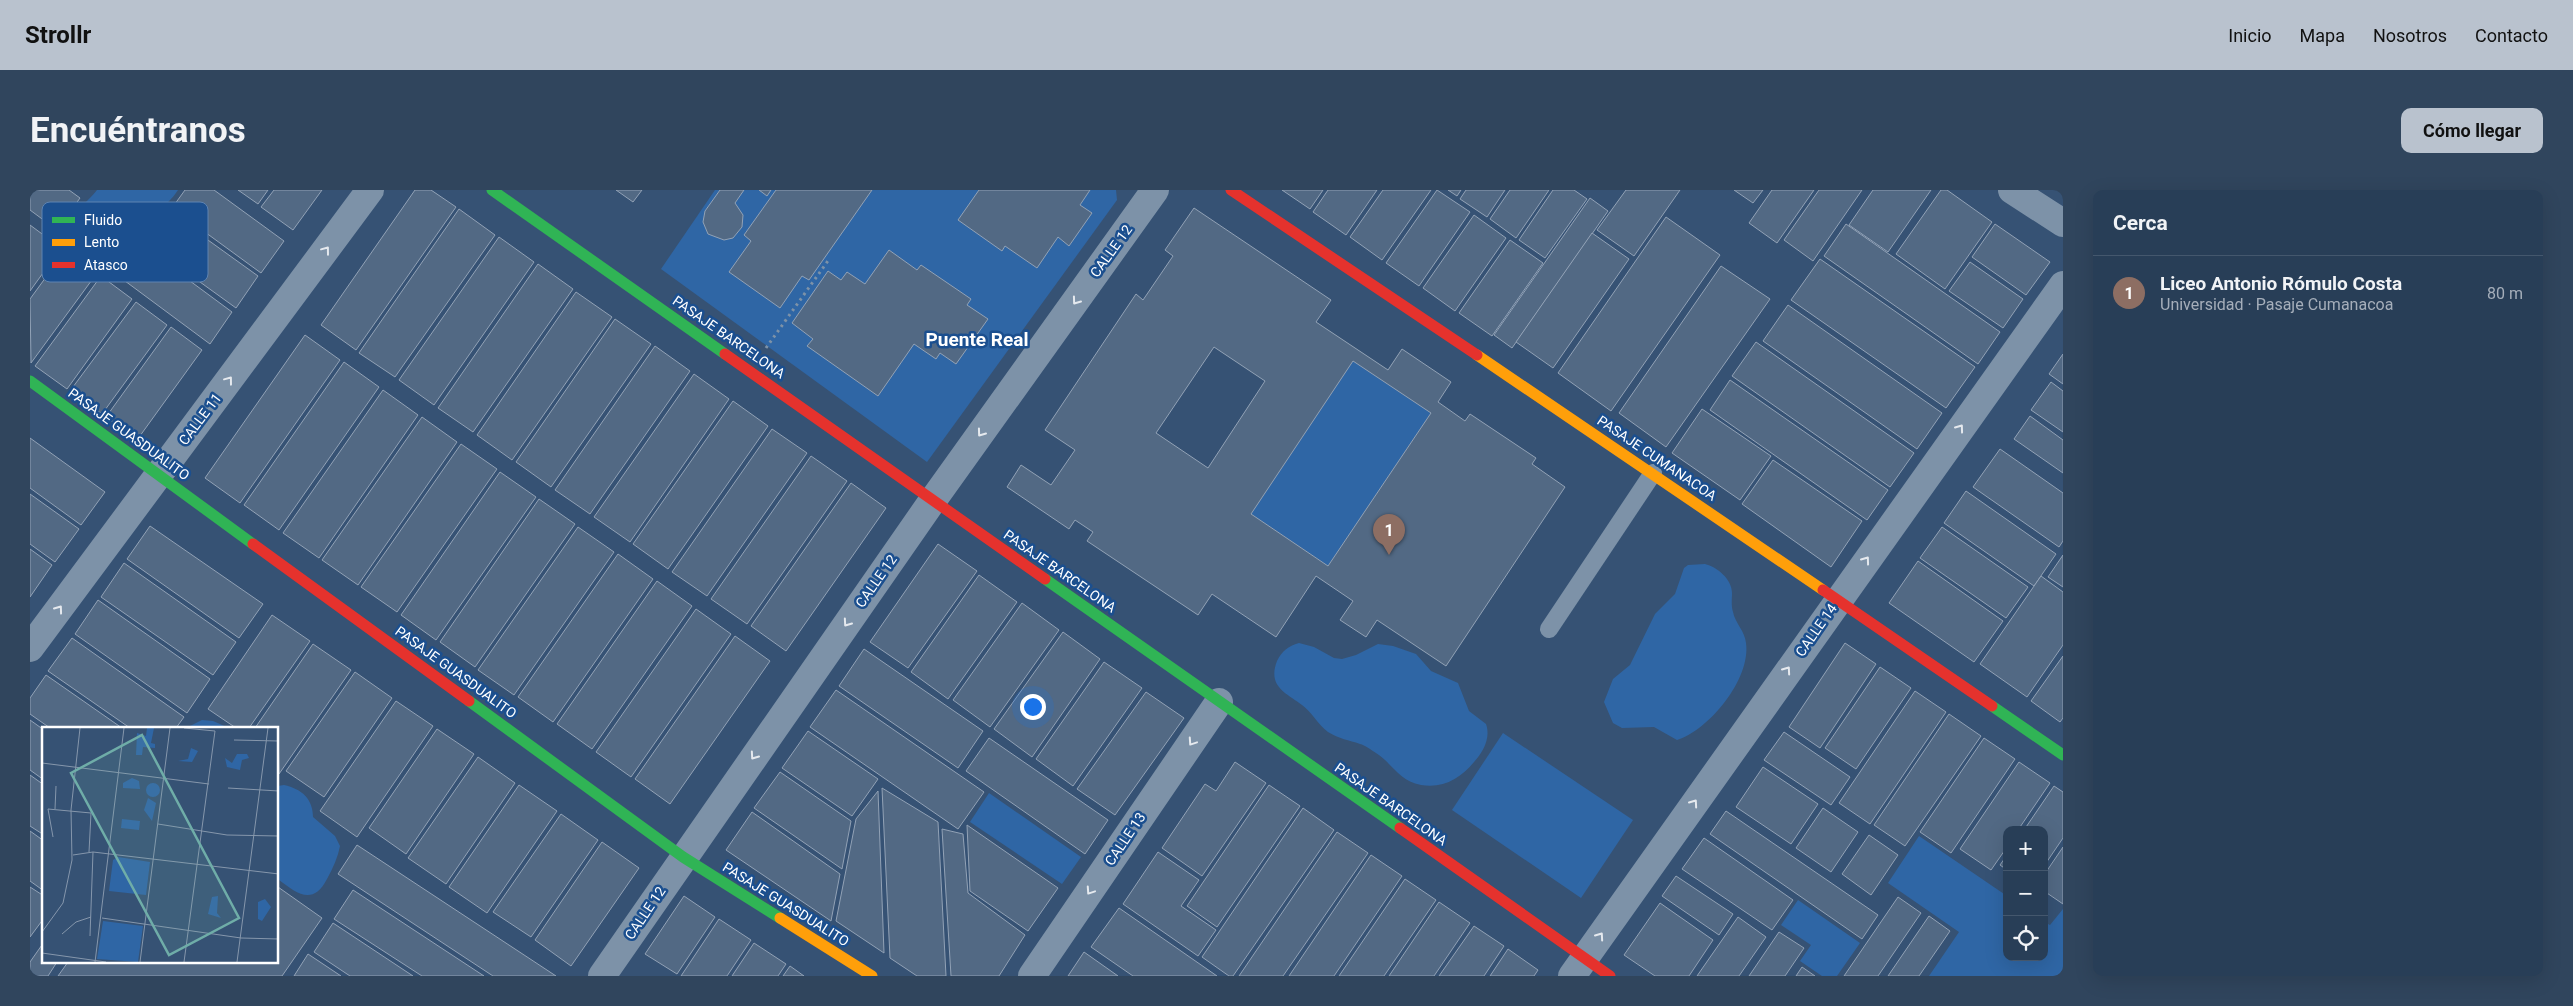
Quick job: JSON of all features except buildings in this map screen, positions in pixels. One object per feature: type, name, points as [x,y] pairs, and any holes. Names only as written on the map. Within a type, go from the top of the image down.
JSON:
[{"type":"street","name":"CALLE 11","points":[[30,648],[370,190]]},
{"type":"street","name":"PASAJE BARCELONA","points":[[492,190],[1219,702],[1578,967],[1610,976]]},
{"type":"street","name":"CALLE 12","points":[[602,976],[933,500],[1155,190]]},
{"type":"street","name":"PASAJE CUMANACOA","points":[[1231,190],[1652,473],[2063,756]]},
{"type":"street","points":[[2012,190],[2063,223]]},
{"type":"street","name":"CALLE 14","points":[[1578,967],[1837,600],[2063,285]]},
{"type":"street","name":"PASAJE GUASDUALITO","points":[[30,381],[683,857],[872,976]]},
{"type":"street","name":"CALLE 13","points":[[1032,976],[1219,702]]},
{"type":"lane","points":[[1549,629],[1652,473]]},
{"type":"path","points":[[750,370],[830,258]]},
{"type":"shaded area","points":[[97,190],[178,190],[168,202],[86,202]]},
{"type":"shaded area","points":[[715,190],[1116,190],[1117,200],[927,462],[661,269]]},
{"type":"shaded area","points":[[1353,361],[1431,413],[1328,566],[1251,514]]},
{"type":"shaded area","points":[[1705,564],[1719,571],[1727,578],[1732,593],[1734,616],[1746,643],[1746,657],[1735,687],[1702,726],[1677,740],[1654,727],[1622,728],[1613,723],[1604,702],[1613,679],[1630,665],[1655,614],[1675,594],[1684,568],[1688,565]]},
{"type":"shaded area","points":[[1299,643],[1314,647],[1334,658],[1342,659],[1356,655],[1378,644],[1393,646],[1416,654],[1431,671],[1458,683],[1469,711],[1486,724],[1487,740],[1480,754],[1469,768],[1451,781],[1437,785],[1421,785],[1407,780],[1382,757],[1366,746],[1328,732],[1306,708],[1280,688],[1275,677],[1277,661],[1281,654],[1289,647]]},
{"type":"shaded area","points":[[202,720],[213,721],[227,727],[188,727]]},
{"type":"shaded area","points":[[1503,733],[1633,820],[1581,898],[1452,810]]},
{"type":"shaded area","points":[[284,785],[301,792],[309,800],[313,817],[335,836],[340,846],[327,879],[322,887],[310,895],[298,893],[279,880],[279,786]]},
{"type":"shaded area","points":[[989,793],[1081,857],[1062,884],[970,822]]},
{"type":"shaded area","points":[[1919,836],[2003,893],[2003,961],[2048,961],[2048,924],[2050,925],[2063,909],[2063,969],[2058,976],[1929,976],[1959,932],[1888,883]]},
{"type":"shaded area","points":[[1798,900],[1860,943],[1837,976],[1822,976],[1800,961],[1811,945],[1781,925]]},
{"type":"traffic: fast","points":[[492,190],[725,354]]},
{"type":"traffic: fast","points":[[30,381],[253,544]]},
{"type":"traffic: fast","points":[[1045,579],[1400,828]]},
{"type":"traffic: fast","points":[[469,701],[683,857],[780,918]]},
{"type":"traffic: fast","points":[[1992,706],[2063,755]]},
{"type":"traffic: slow","points":[[1477,355],[1823,590]]},
{"type":"traffic: slow","points":[[780,918],[872,976]]},
{"type":"traffic: jam","points":[[1231,190],[1477,355]]},
{"type":"traffic: jam","points":[[725,354],[1045,579]]},
{"type":"traffic: jam","points":[[253,544],[469,701]]},
{"type":"traffic: jam","points":[[1823,590],[1992,706]]},
{"type":"traffic: jam","points":[[1400,828],[1610,976]]},
{"type":"place","name":"Liceo Antonio Rómulo Costa","points":[[1389,555]]},
{"type":"district","name":"Puente Real","points":[[977,339]]}]
